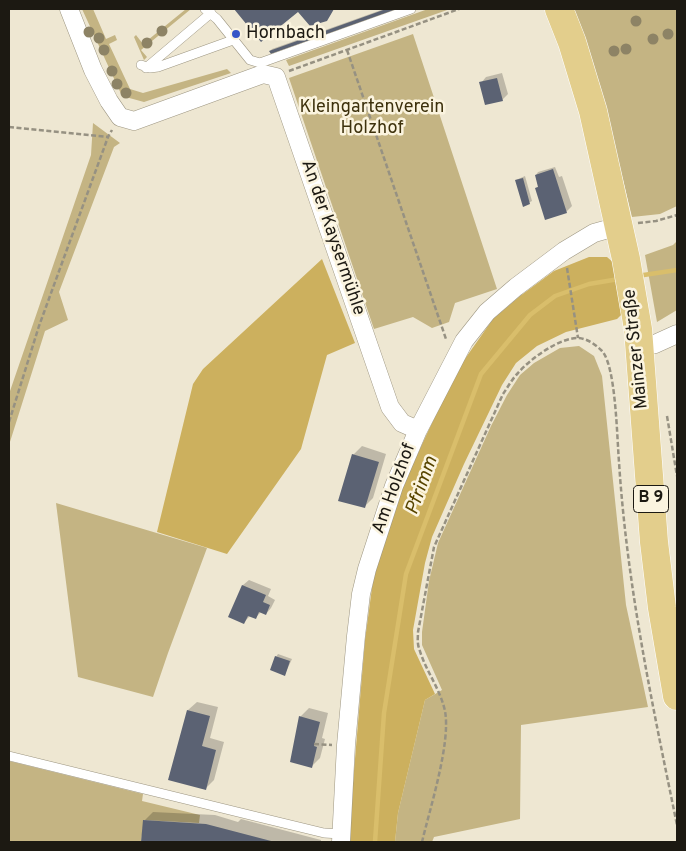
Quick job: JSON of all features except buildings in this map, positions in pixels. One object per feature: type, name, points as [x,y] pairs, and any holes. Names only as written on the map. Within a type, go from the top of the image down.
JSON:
[{"type":"main road","name":"Mainzer Straße","points":[[559,9],[572,42],[593,111],[619,226],[638,329],[647,346],[654,542],[662,608],[677,696]]},
{"type":"street","points":[[69,9],[94,70],[109,101],[120,117],[134,121],[263,74],[276,76]]},
{"type":"street","name":"An der Kaysermühle","points":[[276,76],[390,407],[402,423],[418,430]]},
{"type":"street","name":"Am Holzhof","points":[[341,838],[346,745],[361,594],[394,486],[418,430],[464,341],[488,312],[516,287],[564,251],[594,233],[619,226]]},
{"type":"street","points":[[647,346],[677,334]]},
{"type":"lane","points":[[233,40],[158,67],[143,66],[208,11],[217,19],[250,60],[264,62],[411,9]]},
{"type":"lane","points":[[9,756],[341,838]]},
{"type":"path","points":[[276,76],[459,9]]},
{"type":"path","points":[[348,50],[446,339]]},
{"type":"path","points":[[9,422],[39,326],[108,137],[120,117]]},
{"type":"path","points":[[9,127],[108,137]]},
{"type":"path","points":[[619,226],[671,218],[677,214]]},
{"type":"path","points":[[566,265],[578,338]]},
{"type":"path","points":[[422,842],[447,730],[440,694],[418,646],[418,632],[434,547],[503,394],[516,374],[532,359],[554,344],[578,338],[591,342],[604,352],[610,366],[623,521],[635,611],[647,681],[677,825]]},
{"type":"green space","points":[[82,9],[93,9],[106,39],[115,35],[117,40],[109,44],[130,89],[143,93],[227,69],[231,73],[144,102],[122,96]]},
{"type":"green space","points":[[186,9],[191,9],[141,50],[147,57],[144,60],[134,37],[136,35],[143,44]]},
{"type":"green space","points":[[428,9],[450,9],[289,66],[286,60]]},
{"type":"green space","points":[[573,9],[677,9],[677,206],[660,214],[632,217],[604,103]]},
{"type":"green space","name":"Kleingartenverein Holzhof","points":[[413,34],[497,289],[455,303],[449,322],[432,328],[413,317],[374,329],[289,78]]},
{"type":"green space","points":[[93,123],[120,143],[114,147],[59,292],[68,320],[45,331],[9,445],[9,394],[91,155]]},
{"type":"green space","points":[[677,241],[677,310],[657,322],[645,255],[673,245]]},
{"type":"green space","points":[[579,346],[594,356],[602,376],[626,605],[648,707],[521,725],[520,819],[434,837],[432,842],[395,842],[398,813],[425,700],[442,690],[422,645],[429,581],[438,543],[491,426],[520,375],[534,363],[560,348]]},
{"type":"green space","points":[[56,503],[207,548],[153,697],[78,677]]},
{"type":"green space","points":[[9,761],[143,794],[142,801],[200,815],[199,823],[144,820],[141,842],[9,842]]},
{"type":"shaded area","points":[[589,257],[607,257],[615,264],[622,314],[617,319],[566,332],[537,346],[516,363],[502,385],[432,537],[425,563],[413,630],[414,649],[435,694],[425,700],[398,813],[395,842],[348,842],[365,640],[374,573],[401,490],[455,373],[493,319],[554,271]]},
{"type":"shaded area","points":[[322,259],[355,343],[327,355],[301,449],[227,554],[157,532],[193,384],[203,369]]},
{"type":"waterway","name":"Pfrimm","points":[[637,276],[677,270]]},
{"type":"waterway","name":"Pfrimm","points":[[375,842],[384,713],[406,574],[481,374],[530,315],[555,296],[589,284],[619,279]]},
{"type":"place","name":"Hornbach","points":[[236,34]]}]
